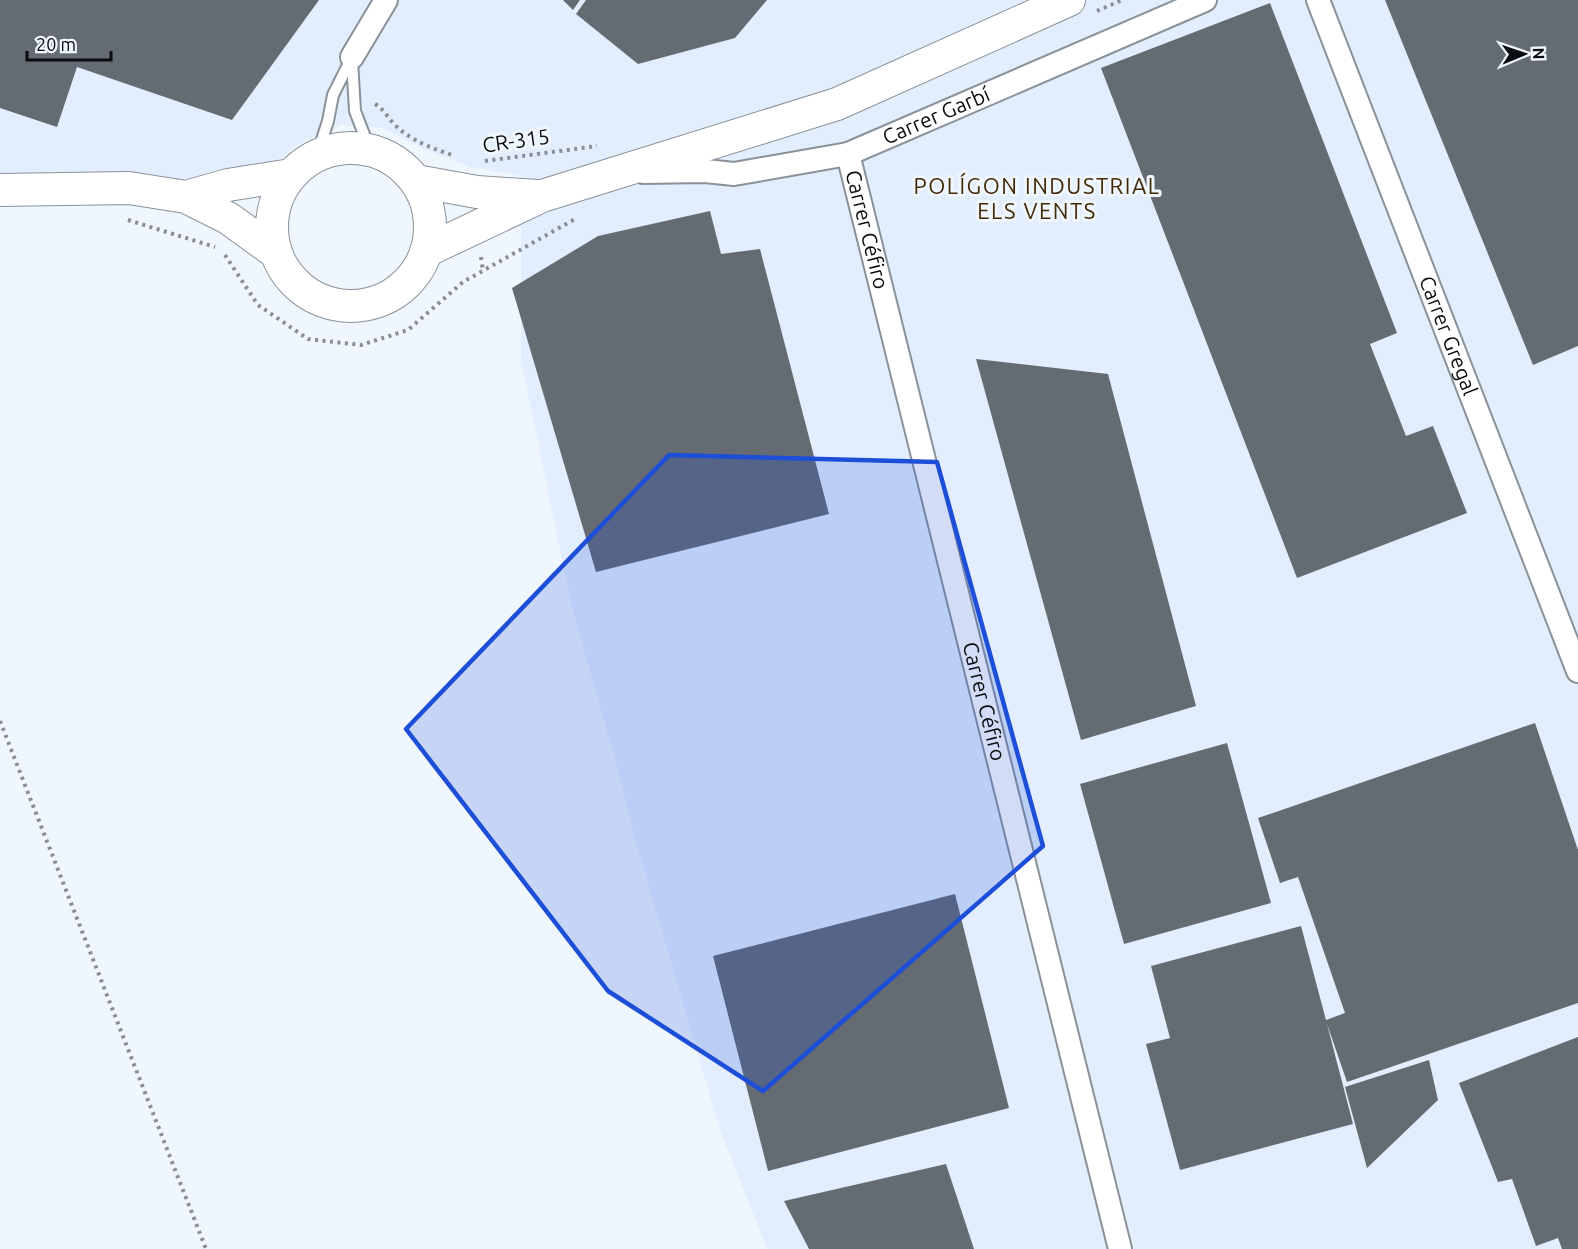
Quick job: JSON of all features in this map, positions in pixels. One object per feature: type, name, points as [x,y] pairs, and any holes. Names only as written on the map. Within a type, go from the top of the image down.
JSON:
[{"type":"street","points":[[352,57],[386,0]]},
{"type":"street","points":[[426,251],[542,196],[837,104],[1070,0]]},
{"type":"street","name":"Carrer Garbí","points":[[616,173],[705,171],[734,174],[848,154],[1205,0]]},
{"type":"street","name":"Carrer Gregal","points":[[1318,0],[1578,671]]},
{"type":"street","points":[[343,148],[370,150],[388,156],[403,167],[416,182],[426,203],[430,228],[426,251],[415,273],[397,291],[375,302],[350,306],[326,303],[304,291],[287,274],[275,252],[271,225],[277,198],[291,175],[303,163],[317,155],[343,148]]},
{"type":"street","name":"Carrer Céfiro","points":[[848,154],[1120,1249]]},
{"type":"street","points":[[186,197],[228,185],[291,175]]},
{"type":"street","points":[[416,182],[477,192],[542,196]]},
{"type":"street","points":[[0,190],[129,188],[186,197],[228,218],[275,252]]},
{"type":"lane","points":[[352,57],[355,111],[370,150]]},
{"type":"lane","points":[[317,155],[328,121],[333,95],[352,57]]},
{"type":"path","name":"CR-315","points":[[354,94],[382,108],[395,125],[411,137],[434,149],[464,159]]},
{"type":"path","name":"CR-315","points":[[474,162],[593,145],[600,148],[616,173]]},
{"type":"path","points":[[0,721],[206,1249]]},
{"type":"highlighted area","points":[[669,455],[937,462],[1043,846],[763,1091],[608,991],[406,729]]},
{"type":"shaded area","points":[[0,0],[1578,0],[1578,1249],[767,1249],[721,1133],[634,836],[619,773],[572,608],[521,361],[521,176],[470,167],[426,150],[383,128],[342,125],[302,142],[266,169],[194,180],[79,174],[0,179]]},
{"type":"building","points":[[0,0],[319,0],[232,120],[77,67],[57,127],[0,108]]},
{"type":"building","points":[[563,0],[580,0],[573,10]]},
{"type":"building","points":[[586,0],[767,0],[735,38],[638,64],[576,14]]},
{"type":"building","points":[[1385,0],[1578,0],[1578,346],[1533,365]]},
{"type":"building","points":[[1270,3],[1397,333],[1370,344],[1406,436],[1433,426],[1467,513],[1297,578],[1101,68]]},
{"type":"building","points":[[710,211],[721,254],[760,249],[829,514],[596,572],[512,288],[598,236]]},
{"type":"building","points":[[976,359],[1108,374],[1196,706],[1081,740]]},
{"type":"building","points":[[1535,723],[1578,850],[1578,1003],[1347,1082],[1327,1024],[1353,1124],[1180,1170],[1146,1044],[1170,1038],[1151,966],[1301,926],[1326,1020],[1345,1013],[1298,877],[1280,883],[1258,818]]},
{"type":"building","points":[[1227,743],[1271,903],[1124,944],[1080,784]]},
{"type":"building","points":[[955,894],[1009,1108],[768,1171],[713,956]]},
{"type":"building","points":[[1578,1037],[1578,1249],[1562,1249],[1558,1238],[1536,1246],[1512,1179],[1498,1182],[1459,1083]]},
{"type":"building","points":[[1429,1060],[1438,1100],[1367,1168],[1345,1087]]},
{"type":"building","points":[[946,1164],[974,1249],[809,1249],[784,1201]]},
{"type":"district","name":"POLÍGON INDUSTRIAL ELS VENTS","points":[[1037,198]]}]
